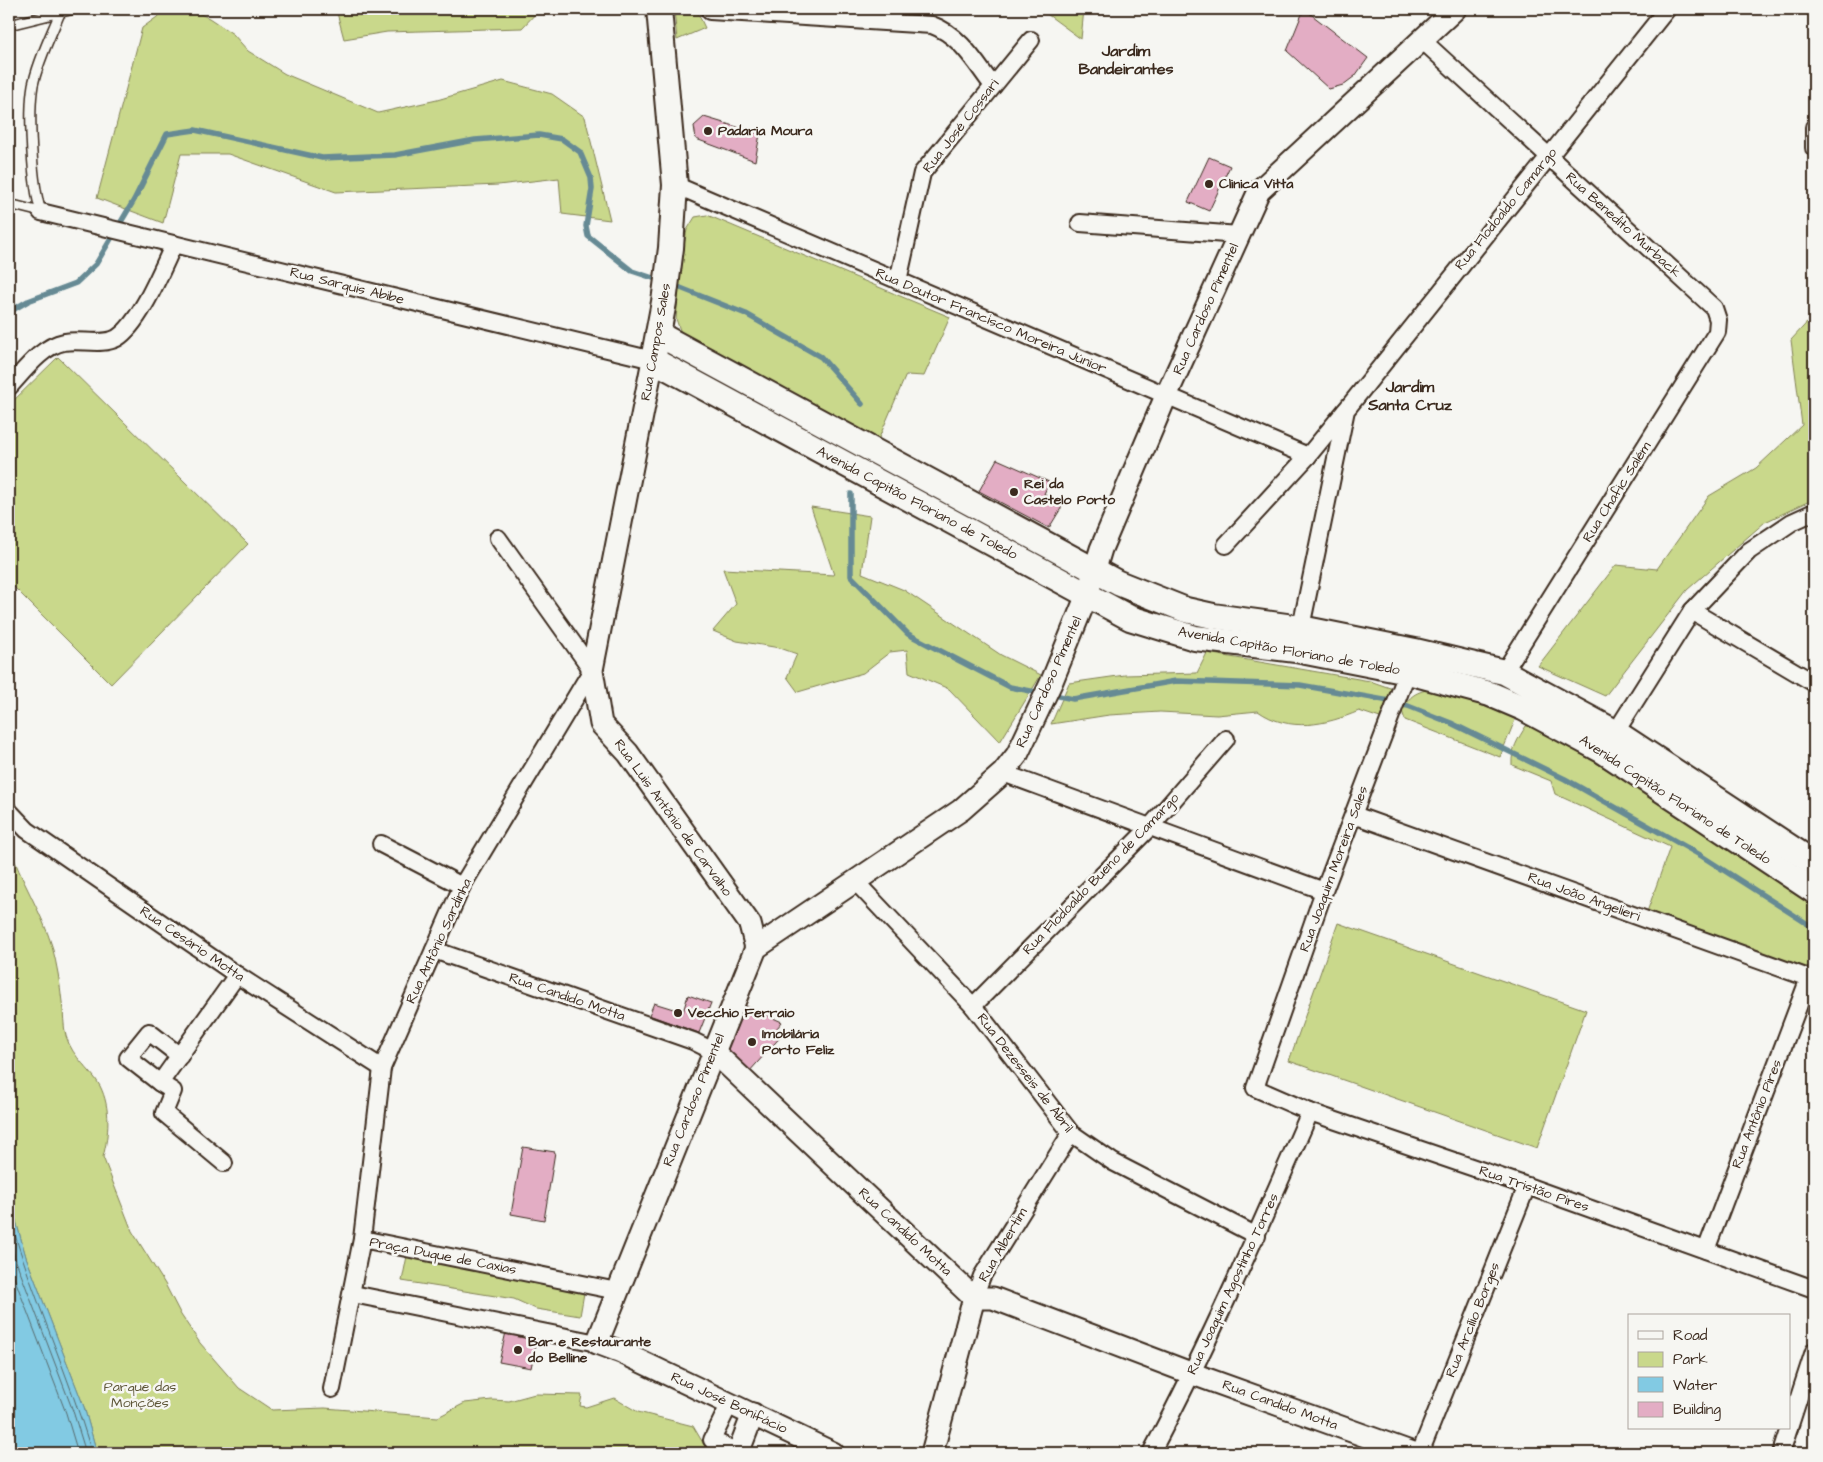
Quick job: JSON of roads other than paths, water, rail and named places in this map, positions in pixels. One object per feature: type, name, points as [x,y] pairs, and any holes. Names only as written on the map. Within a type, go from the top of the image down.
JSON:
[{"type":"main road","name":"Rua Campos Sales","points":[[653,360],[664,302],[671,248],[675,185],[659,9]]},
{"type":"main road","name":"Avenida Capitão Floriano de Toledo","points":[[658,334],[1118,583],[1186,610],[1299,639],[1490,694],[1609,742],[1814,863]]},
{"type":"main road","name":"Avenida Capitão Floriano de Toledo","points":[[653,360],[1130,618],[1195,638],[1299,639]]},
{"type":"main road","points":[[938,515],[953,494]]},
{"type":"main road","name":"Avenida Capitão Floriano de Toledo","points":[[1408,671],[1504,672],[1609,742],[1814,891]]},
{"type":"street","points":[[709,9],[710,11],[932,25],[947,30],[960,42],[992,86]]},
{"type":"street","name":"Rua Cardoso Pimentel","points":[[597,1344],[713,1051],[756,948],[854,880],[961,810],[1003,773],[1017,755],[1052,681],[1087,595],[1094,570],[1166,396],[1258,191],[1455,9]]},
{"type":"street","name":"Rua Flodoaldo Camargo","points":[[1226,545],[1308,456],[1346,410],[1667,9]]},
{"type":"street","name":"Rua José Cossari","points":[[898,281],[922,173],[1031,40]]},
{"type":"street","name":"Rua Benedito Murback","points":[[1422,40],[1714,308]]},
{"type":"street","name":"Rua Doutor Francisco Moreira Júnior","points":[[675,185],[1308,456]]},
{"type":"street","name":"Rua Sarquis Abibe","points":[[41,212],[653,360]]},
{"type":"street","points":[[1080,223],[1239,236]]},
{"type":"street","points":[[9,387],[46,350],[64,342],[94,342],[116,338],[134,322],[174,244]]},
{"type":"street","name":"Rua Chafic Salém","points":[[1504,672],[1717,332],[1718,320],[1714,308]]},
{"type":"street","name":"Rua Campos Sales","points":[[592,670],[653,360]]},
{"type":"street","name":"Rua Flodoaldo Camargo","points":[[1299,639],[1346,410]]},
{"type":"street","points":[[1609,742],[1692,611],[1748,551],[1792,522],[1814,512]]},
{"type":"street","name":"Rua Luis Antônio de Carvalho","points":[[498,538],[592,670],[601,724],[628,753],[750,924],[756,948]]},
{"type":"street","points":[[1692,611],[1814,684]]},
{"type":"street","name":"Rua Antônio Sardinha","points":[[362,1240],[382,1068],[462,886],[592,670]]},
{"type":"street","name":"Rua Joaquim Moreira Sales","points":[[1255,1088],[1324,892],[1408,671]]},
{"type":"street","name":"Rua Flodoaldo Bueno de Camargo","points":[[973,1006],[1149,828],[1226,739]]},
{"type":"street","points":[[1003,773],[1324,892]]},
{"type":"street","name":"Rua Cesário Motta","points":[[9,811],[27,830],[237,975],[382,1068]]},
{"type":"street","name":"Rua João Angelieri","points":[[1354,815],[1812,979]]},
{"type":"street","points":[[381,844],[462,886]]},
{"type":"street","name":"Rua Dezesseis de Abril","points":[[854,880],[973,1006],[1071,1133],[1113,1162],[1257,1236]]},
{"type":"street","name":"Rua Candido Motta","points":[[434,950],[694,1041],[713,1051],[974,1298],[993,1298],[1193,1374],[1413,1453]]},
{"type":"street","points":[[160,1083],[237,975]]},
{"type":"street","name":"Rua Antônio Pires","points":[[1706,1250],[1812,979]]},
{"type":"street","points":[[180,1056],[149,1032],[128,1058],[173,1091],[164,1113],[224,1163]]},
{"type":"street","name":"Rua Tristão Pires","points":[[1255,1088],[1310,1112],[1527,1186],[1814,1290]]},
{"type":"street","name":"Rua Joaquim Agostinho Torres","points":[[1151,1453],[1193,1374],[1257,1236],[1310,1112]]},
{"type":"street","name":"Rua Albertim","points":[[932,1453],[974,1298],[982,1276],[1071,1133]]},
{"type":"street","name":"Rua Arcílio Borges","points":[[1420,1453],[1527,1186]]},
{"type":"street","name":"Praça Duque de Caxias","points":[[332,1389],[353,1294],[362,1240],[617,1292]]},
{"type":"street","points":[[353,1294],[597,1344]]},
{"type":"street","name":"Rua José Bonifácio","points":[[597,1344],[621,1352],[833,1453]]},
{"type":"street","points":[[1790,1425],[1814,1351]]},
{"type":"street","points":[[730,1403],[712,1440],[738,1453],[754,1414]]},
{"type":"street","points":[[1781,1453],[1788,1430]]},
{"type":"lane","points":[[9,25],[74,9]]},
{"type":"lane","points":[[9,204],[41,212],[35,184],[33,87],[37,70],[60,13]]},
{"type":"water","points":[[9,1196],[26,1257],[84,1407],[97,1453],[9,1453]]},
{"type":"waterway","points":[[9,312],[28,301],[76,283],[96,264],[134,200],[167,134],[195,130],[322,158],[395,155],[475,140],[539,135],[562,139],[580,152],[591,178],[592,189],[586,226],[588,236],[632,271],[662,281]]},
{"type":"waterway","points":[[673,285],[746,314],[821,357],[862,404]]},
{"type":"waterway","points":[[851,494],[851,576],[908,634],[1010,687],[1041,693]]},
{"type":"waterway","points":[[1050,694],[1073,699],[1176,681],[1300,685],[1408,706],[1451,723],[1565,779],[1700,855],[1814,928]]},
{"type":"place","name":"Padaria Moura","points":[[708,131]]},
{"type":"place","name":"Clinica Vitta","points":[[1209,184]]},
{"type":"place","name":"Rei da Castelo Porto","points":[[1014,492]]},
{"type":"place","name":"Vecchio Ferraio","points":[[678,1013]]},
{"type":"place","name":"Imobilária Porto Feliz","points":[[752,1042]]},
{"type":"place","name":"Bar e Restaurante do Belline","points":[[518,1350]]},
{"type":"district","name":"Jardim Bandeirantes","points":[[1126,60]]},
{"type":"district","name":"Jardim Santa Cruz","points":[[1410,396]]},
{"type":"park label","name":"Parque das Monções","points":[[140,1395]]}]
